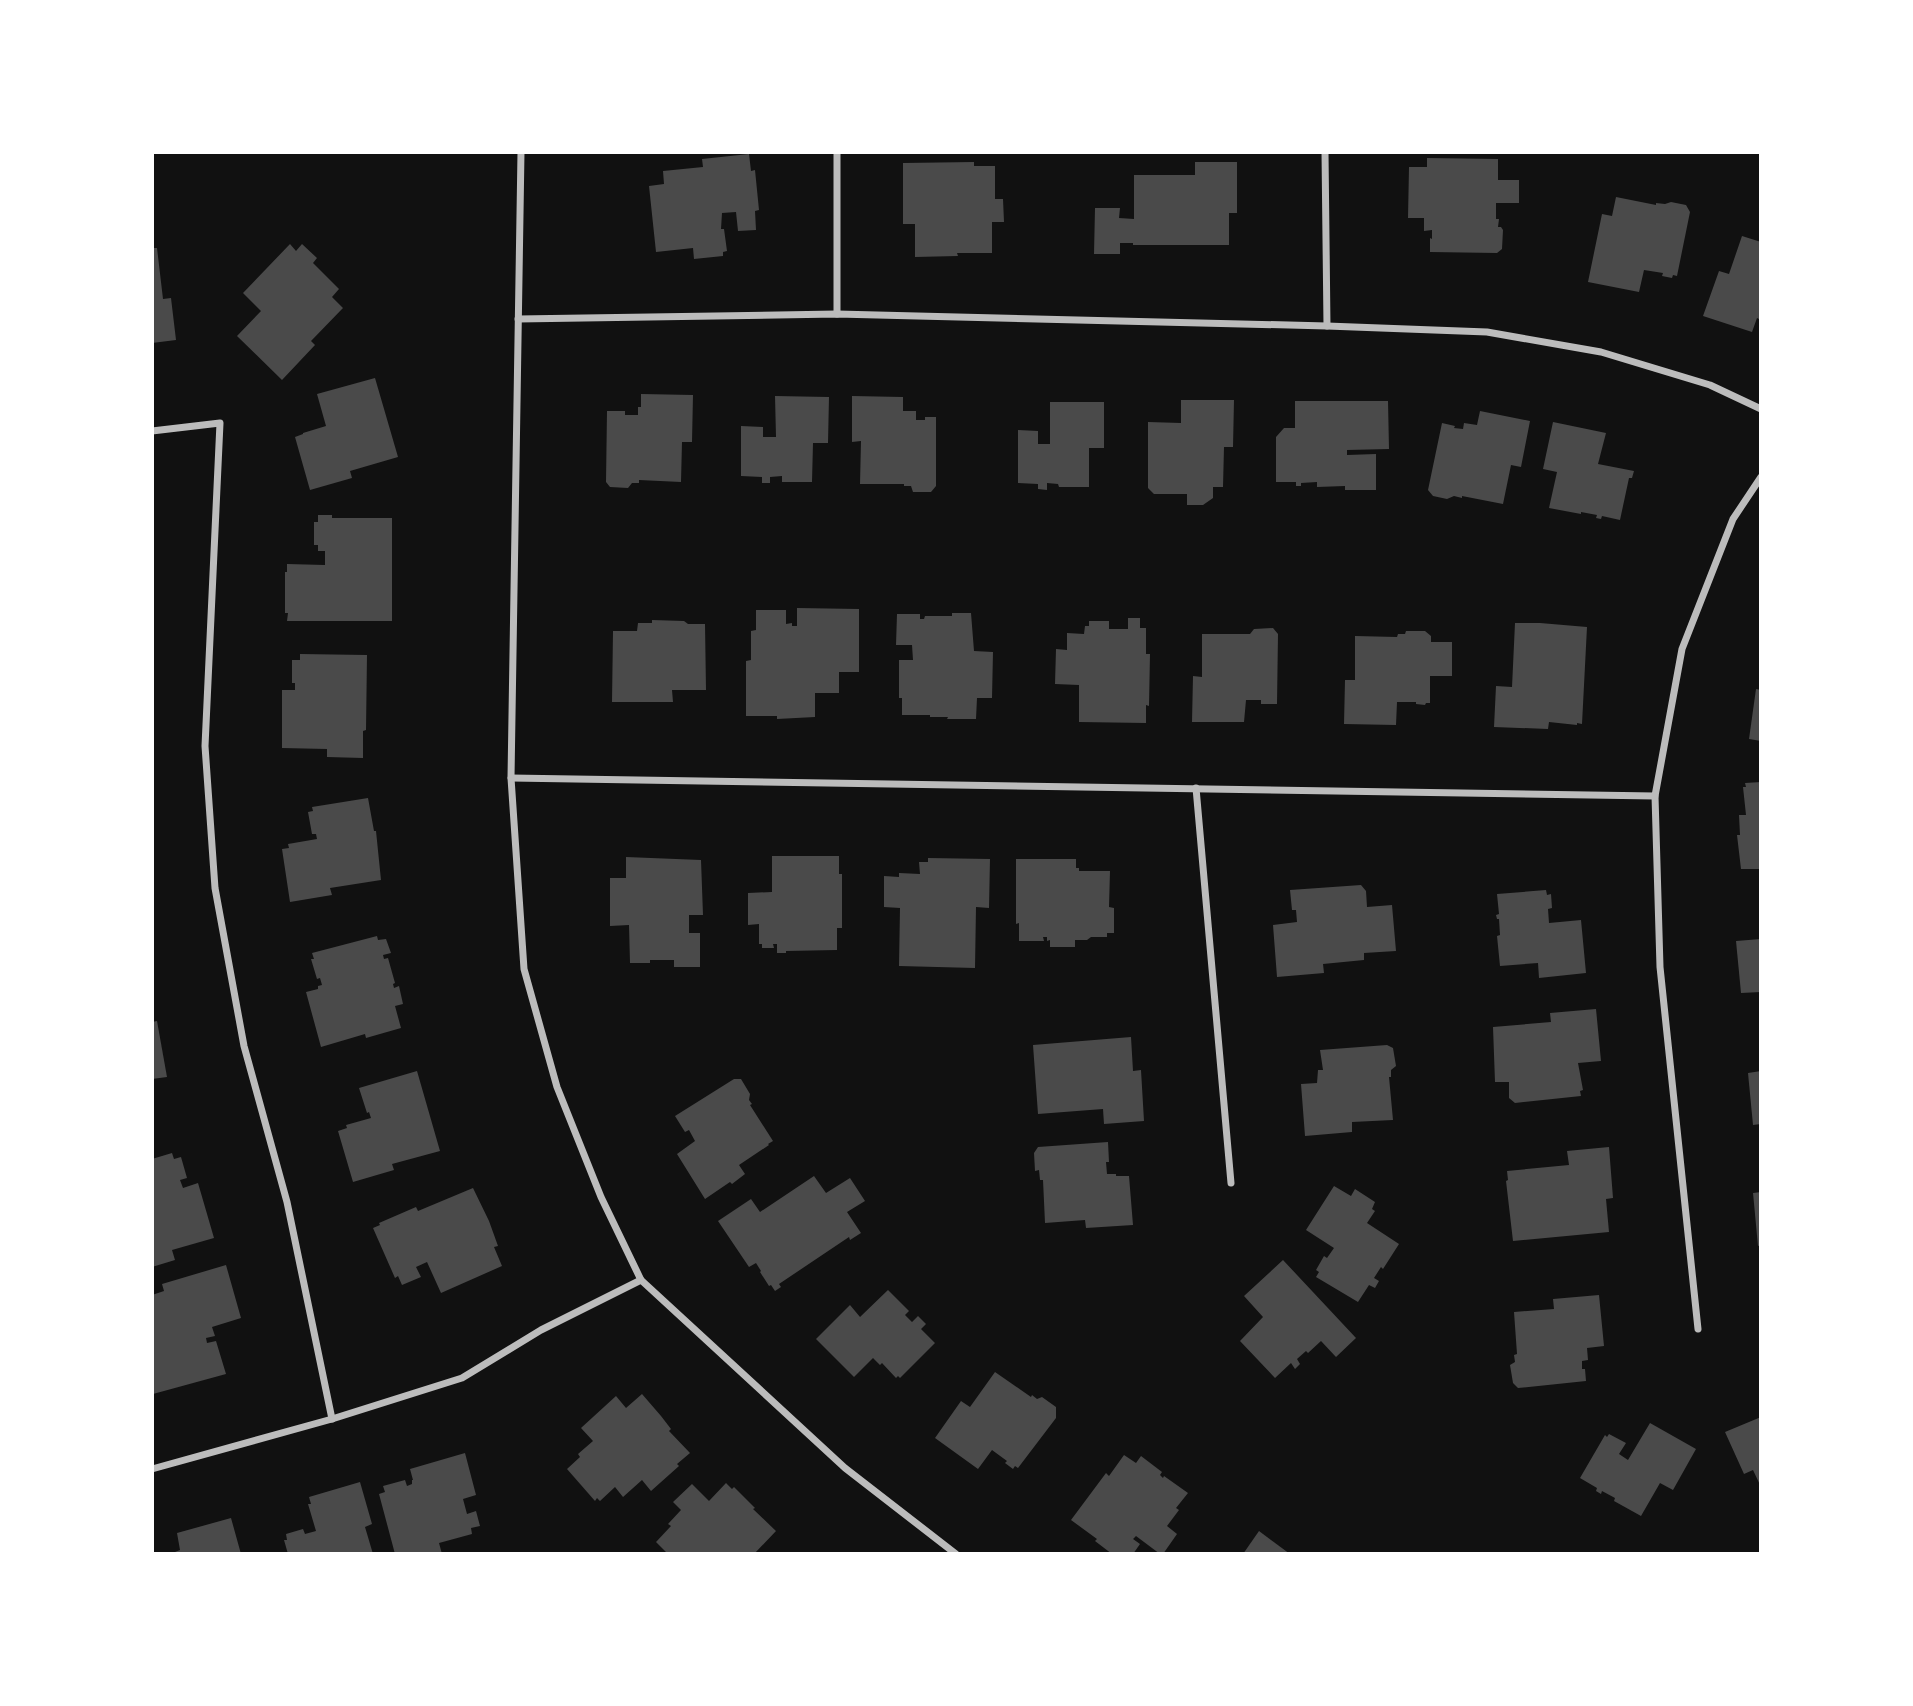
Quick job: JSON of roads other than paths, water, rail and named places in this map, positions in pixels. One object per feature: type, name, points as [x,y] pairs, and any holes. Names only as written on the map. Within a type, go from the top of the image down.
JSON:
[{"type":"street","points":[[521,152],[511,778],[523,968],[557,1087],[601,1197],[641,1280],[845,1468],[956,1554]]},
{"type":"street","points":[[836,314],[837,152]]},
{"type":"street","points":[[1325,152],[1327,326]]},
{"type":"street","points":[[518,319],[836,314],[1487,332],[1601,352],[1710,385],[1761,409]]},
{"type":"street","points":[[152,431],[220,423],[205,746],[215,888],[244,1046],[287,1202],[332,1419]]},
{"type":"street","points":[[1698,1329],[1660,967],[1655,796],[1682,649],[1733,519],[1761,477]]},
{"type":"street","points":[[511,778],[1655,796]]},
{"type":"street","points":[[1196,788],[1231,1184]]},
{"type":"street","points":[[152,1469],[332,1419],[462,1378],[541,1329],[641,1280]]}]
